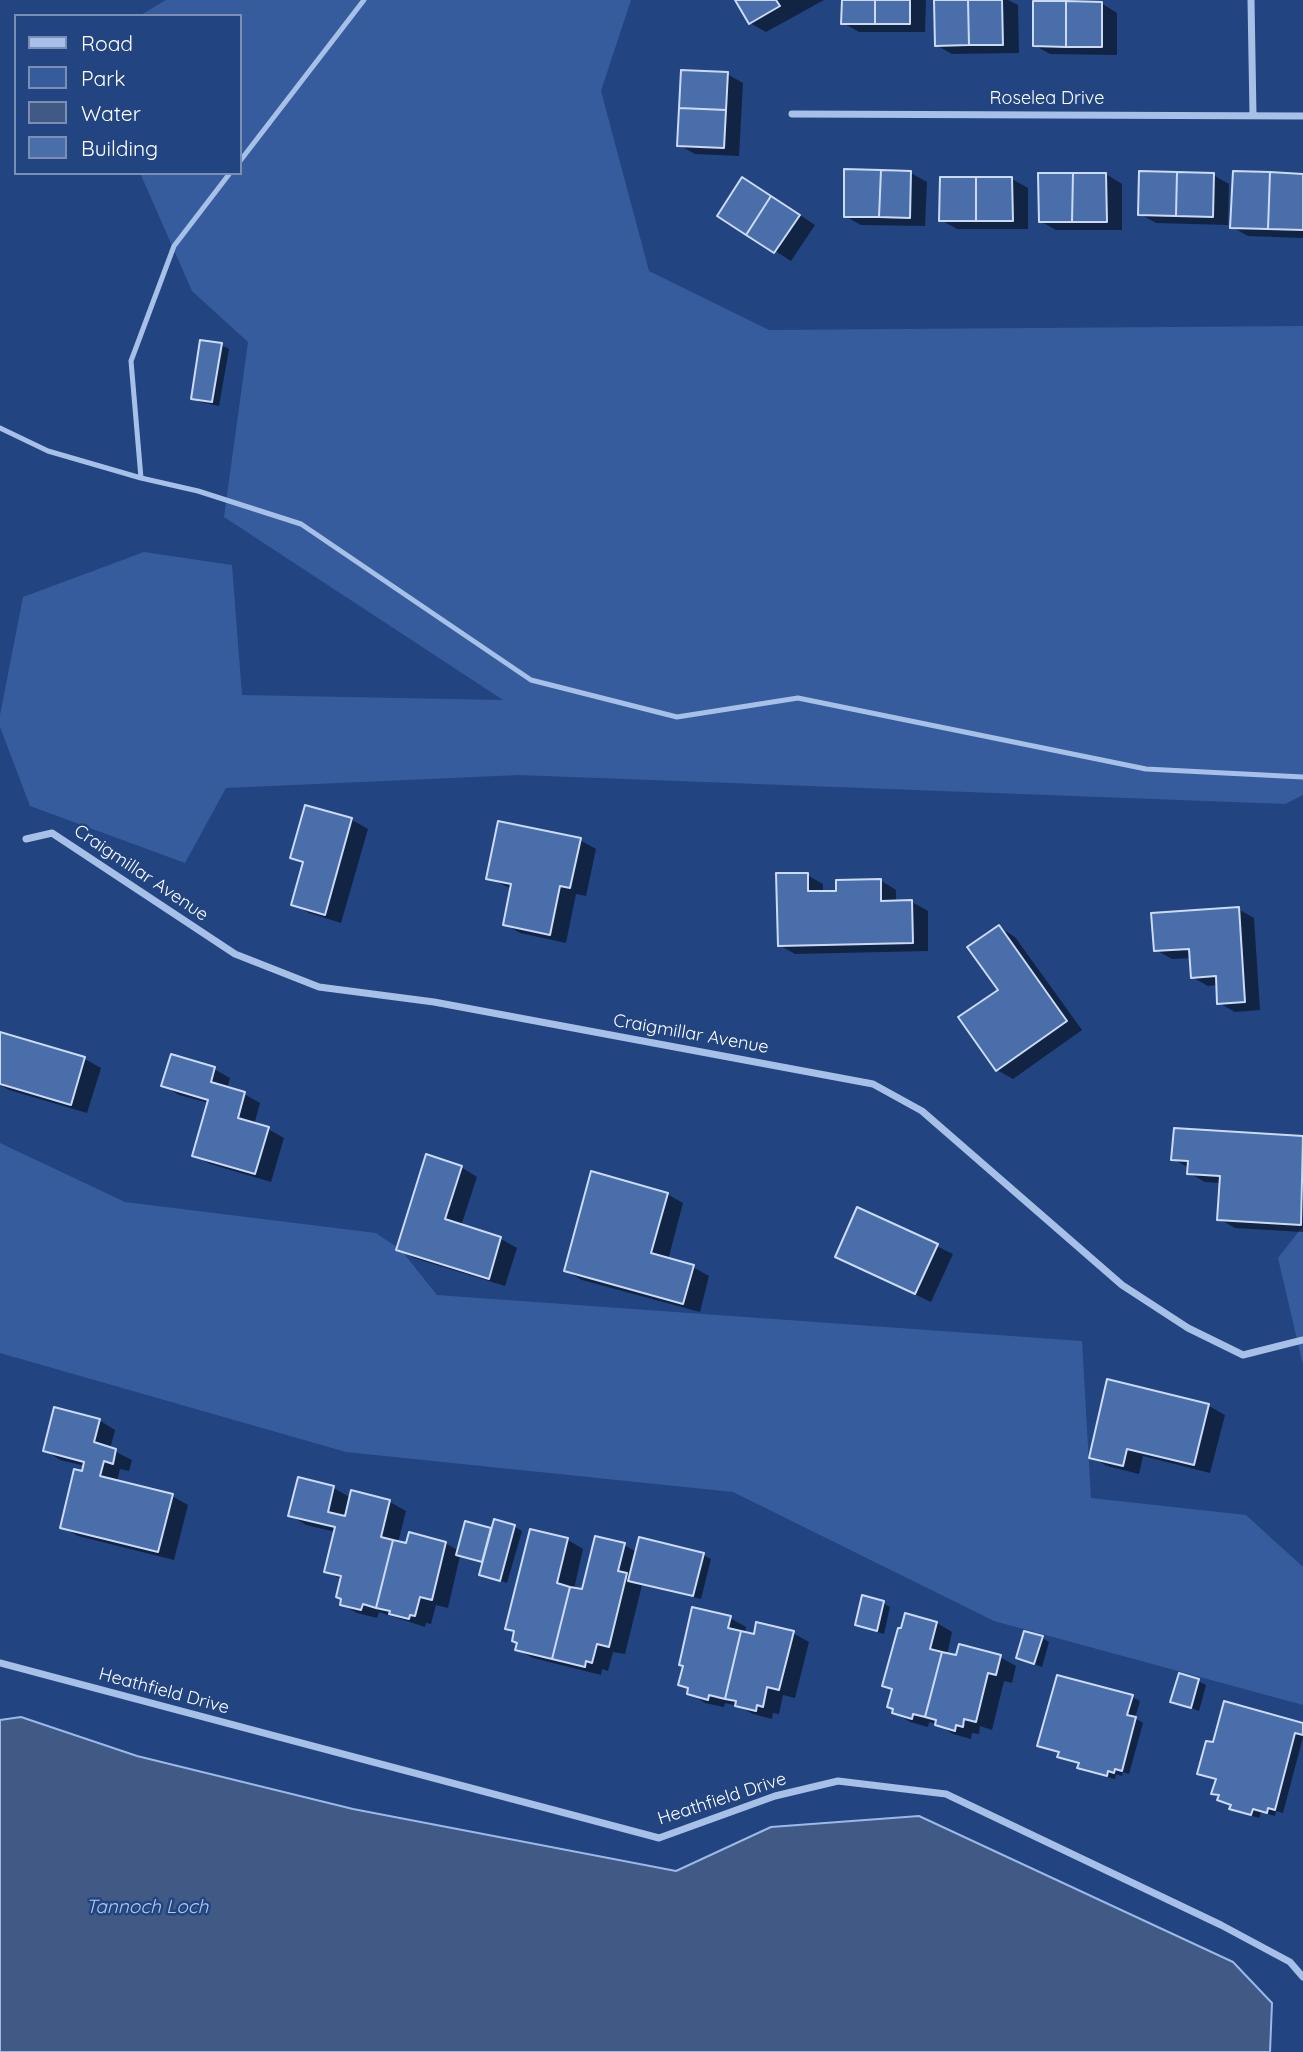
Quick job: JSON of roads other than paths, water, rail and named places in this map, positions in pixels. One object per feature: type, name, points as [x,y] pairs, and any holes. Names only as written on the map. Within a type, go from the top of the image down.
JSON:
[{"type":"street","points":[[1251,0],[1253,115]]},
{"type":"street","name":"Roselea Drive","points":[[792,114],[1303,116]]},
{"type":"street","name":"Craigmillar Avenue","points":[[26,839],[52,833],[235,954],[319,986],[434,1002],[873,1084],[922,1111],[1122,1285],[1188,1328],[1243,1355],[1303,1340]]},
{"type":"street","name":"Heathfield Drive","points":[[0,1663],[659,1838],[775,1796],[838,1780],[946,1794],[1221,1925],[1290,1962],[1303,1977]]},
{"type":"lane","points":[[242,158],[364,0]]},
{"type":"lane","points":[[141,478],[131,361],[174,246],[228,175]]},
{"type":"lane","points":[[0,428],[48,452],[198,491],[301,524],[531,680],[677,717],[798,698],[1146,769],[1303,777]]},
{"type":"water","name":"Tannoch Loch","points":[[21,1717],[137,1756],[353,1809],[676,1871],[771,1827],[919,1816],[1233,1962],[1272,2003],[1270,2052],[0,2052],[0,1720]]}]
